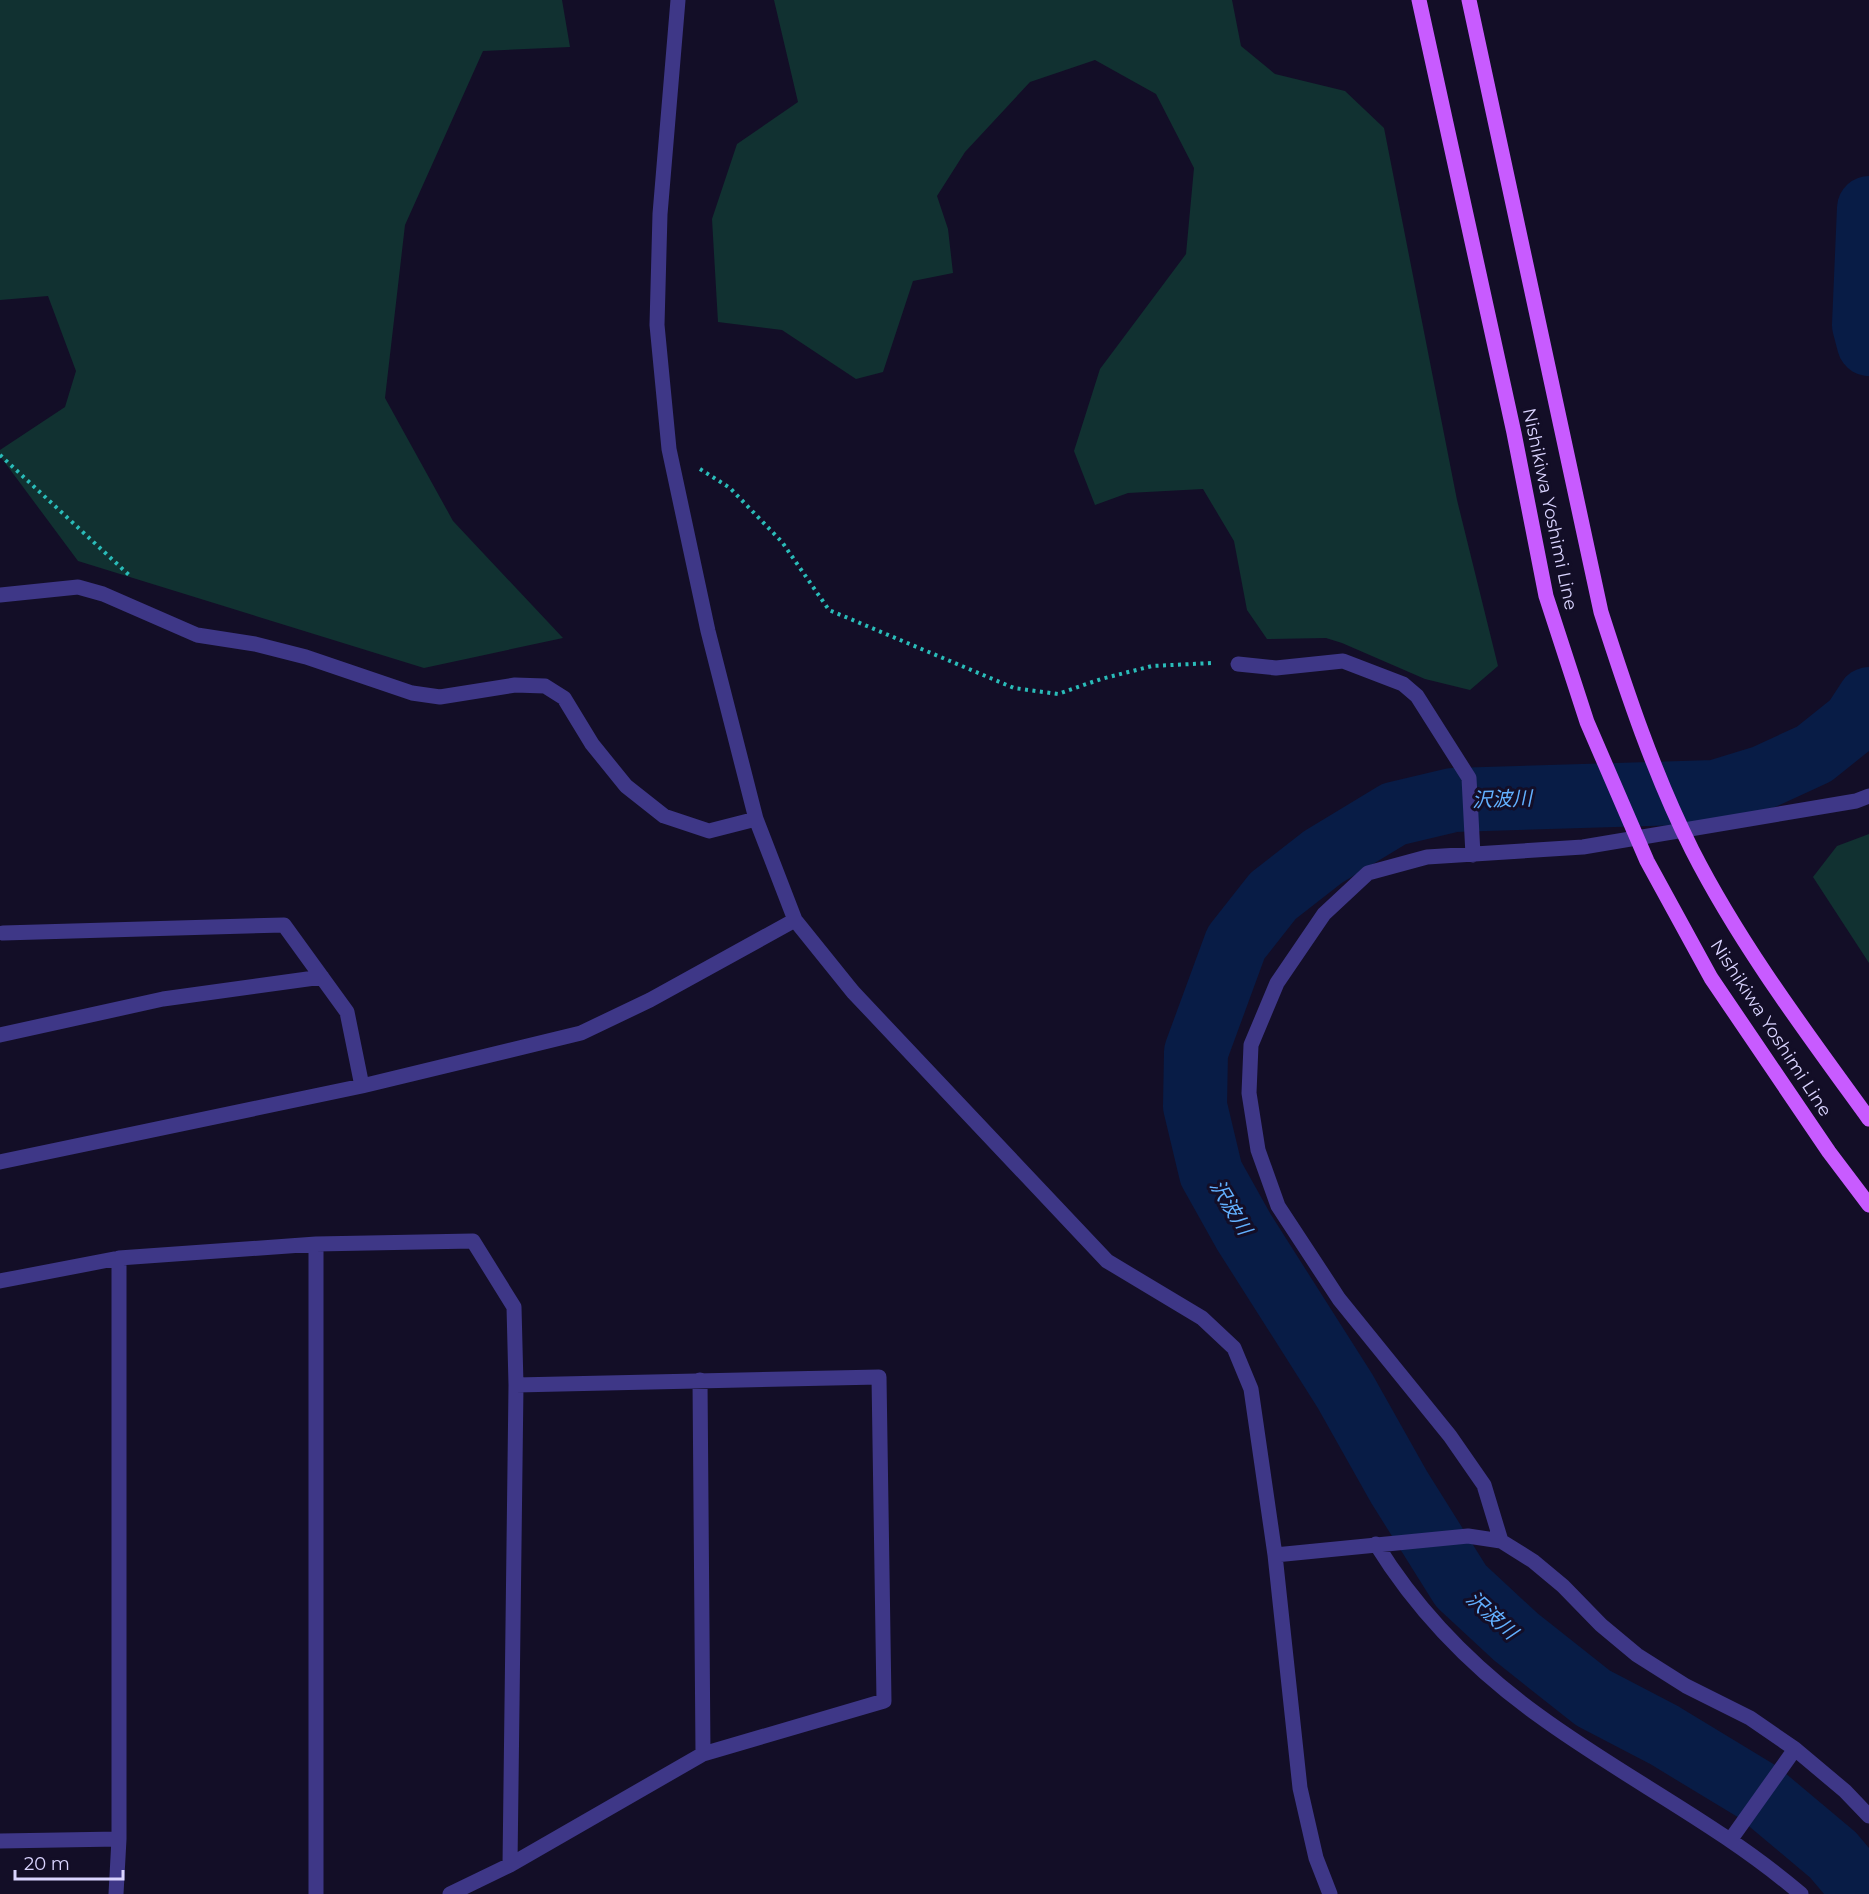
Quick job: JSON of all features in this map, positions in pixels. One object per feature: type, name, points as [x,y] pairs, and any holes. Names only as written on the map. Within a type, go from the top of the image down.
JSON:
[{"type":"main road","name":"Nishikiwa Yoshimi Line","points":[[1419,0],[1514,433],[1546,596],[1587,722],[1647,861],[1711,978],[1829,1152],[1869,1205]]},
{"type":"main road","name":"Nishikiwa Yoshimi Line","points":[[1469,0],[1601,612],[1632,709],[1692,849],[1764,974],[1869,1119]]},
{"type":"street","points":[[678,0],[660,214],[657,325],[669,449],[708,631],[756,819],[795,920],[853,992],[1107,1261],[1202,1318],[1234,1348],[1251,1389],[1275,1555],[1300,1788],[1316,1858],[1330,1894]]},
{"type":"street","points":[[0,596],[78,587],[103,594],[197,635],[255,644],[306,657],[412,693],[440,697],[515,685],[545,686],[564,698],[592,744],[626,786],[664,816],[709,831],[756,819]]},
{"type":"street","points":[[1238,664],[1276,668],[1343,661],[1403,684],[1417,696],[1469,778],[1473,855]]},
{"type":"street","points":[[1501,1541],[1484,1485],[1450,1436],[1339,1299],[1278,1206],[1258,1150],[1249,1093],[1251,1045],[1277,982],[1324,914],[1368,873],[1427,857],[1583,847],[1742,822],[1869,796]]},
{"type":"street","points":[[0,1162],[362,1086],[581,1033],[650,1000],[795,920]]},
{"type":"street","points":[[3,933],[284,925],[347,1012],[362,1086]]},
{"type":"street","points":[[0,1035],[163,999],[322,977]]},
{"type":"street","points":[[0,1281],[118,1258],[316,1244],[472,1241],[514,1307],[516,1384],[510,1865]]},
{"type":"street","points":[[316,1244],[316,1894]]},
{"type":"street","points":[[116,1894],[119,1839],[118,1258]]},
{"type":"street","points":[[450,1894],[510,1865],[703,1754],[884,1701],[879,1377],[516,1384]]},
{"type":"street","points":[[700,1380],[703,1754]]},
{"type":"street","points":[[1275,1555],[1468,1536],[1501,1541],[1533,1561],[1563,1586],[1601,1625],[1637,1655],[1686,1686],[1750,1718],[1795,1749],[1845,1791],[1869,1816]]},
{"type":"street","points":[[1382,1543],[1402,1586],[1438,1628],[1479,1668],[1538,1715],[1735,1833],[1801,1894]]},
{"type":"street","points":[[1735,1833],[1795,1749]]},
{"type":"street","points":[[0,1841],[119,1839]]},
{"type":"path","points":[[669,449],[730,488],[782,542],[829,610],[1014,688],[1058,694],[1101,679],[1152,666],[1195,662],[1238,664]]},
{"type":"path","points":[[0,455],[138,583],[103,594]]},
{"type":"green space","points":[[0,0],[562,0],[570,47],[483,51],[405,225],[385,398],[453,521],[563,638],[424,668],[78,561],[0,456],[0,450],[65,407],[76,371],[48,296],[0,300]]},
{"type":"green space","points":[[774,0],[1232,0],[1241,46],[1275,74],[1345,91],[1384,128],[1457,500],[1498,666],[1470,690],[1425,679],[1326,638],[1267,639],[1247,610],[1234,541],[1203,489],[1128,493],[1095,505],[1074,451],[1100,369],[1186,254],[1194,168],[1156,94],[1095,60],[1030,82],[965,152],[937,196],[948,229],[953,273],[913,281],[883,372],[856,379],[782,330],[718,322],[712,219],[737,144],[798,102]]},
{"type":"green space","points":[[1869,834],[1869,963],[1813,877],[1837,846]]},
{"type":"waterway","name":"沢波川","points":[[1869,208],[1864,325],[1869,344]]},
{"type":"waterway","name":"沢波川","points":[[1866,1894],[1833,1855],[1758,1792],[1664,1735],[1593,1698],[1516,1637],[1461,1586],[1399,1487],[1345,1391],[1244,1232],[1211,1173],[1195,1106],[1196,1052],[1236,943],[1273,896],[1323,857],[1394,814],[1453,800],[1715,792],[1764,777],[1814,754],[1854,722],[1869,699]]}]
